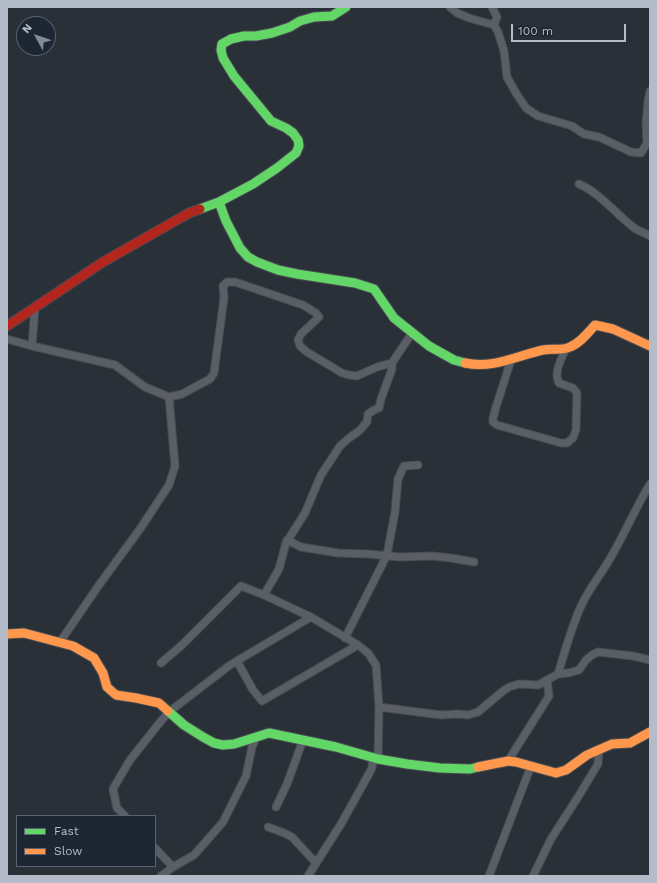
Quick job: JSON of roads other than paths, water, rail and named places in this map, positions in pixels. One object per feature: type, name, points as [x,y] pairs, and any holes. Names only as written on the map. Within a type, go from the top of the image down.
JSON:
[{"type":"street","points":[[7,326],[109,258],[189,213],[218,202],[248,186],[279,168],[294,155],[298,151],[299,146],[296,136],[291,131],[271,121],[240,86],[225,63],[221,51],[222,44],[231,39],[244,36],[272,34],[290,28],[300,21],[314,17],[332,16],[346,7]]},
{"type":"street","points":[[450,7],[469,18],[494,25],[498,32],[504,51],[507,77],[526,108],[538,116],[572,126],[584,134],[599,137],[631,152],[641,153],[647,143],[646,123],[650,91]]},
{"type":"street","points":[[492,7],[497,18],[494,25]]},
{"type":"street","points":[[579,184],[587,187],[634,228],[650,236]]},
{"type":"street","points":[[218,202],[240,248],[248,257],[278,270],[324,279],[355,283],[374,289],[394,318],[433,349],[454,360],[475,364],[491,364],[511,360],[544,350],[559,350],[571,347],[595,325],[613,329],[650,346]]},
{"type":"street","points":[[7,339],[115,365],[145,387],[169,397],[182,394],[210,379],[214,372],[224,298],[223,286],[227,282],[235,282],[303,305],[316,313],[319,317],[301,334],[298,340],[300,346],[319,360],[342,373],[357,376],[377,367],[392,363]]},
{"type":"street","points":[[32,346],[35,307]]},
{"type":"street","points":[[264,595],[279,569],[286,543],[305,513],[321,475],[340,446],[367,422],[368,414],[379,408],[392,369],[392,363],[412,333]]},
{"type":"street","points":[[511,360],[493,418],[494,422],[497,425],[561,443],[567,443],[573,438],[576,430],[577,393],[574,388],[559,383],[557,379],[557,372],[566,348]]},
{"type":"street","points":[[60,642],[140,529],[169,485],[176,466],[169,397]]},
{"type":"street","points":[[345,638],[387,555],[395,512],[398,479],[404,466],[418,465]]},
{"type":"street","points":[[558,674],[582,604],[620,541],[650,484]]},
{"type":"street","points":[[288,540],[301,547],[338,553],[400,557],[432,556],[474,562]]},
{"type":"street","points":[[161,663],[182,645],[241,586],[311,617],[358,645],[368,653],[376,665],[379,707],[375,758],[372,768],[341,824],[308,876]]},
{"type":"street","points":[[124,815],[117,808],[113,789],[130,760],[169,712],[230,665],[311,617]]},
{"type":"street","points":[[7,634],[24,633],[73,646],[94,658],[103,673],[107,687],[116,695],[159,703],[184,725],[214,743],[234,744],[269,733],[407,764],[440,768],[470,769],[508,761],[556,773],[566,770],[587,755],[599,749],[612,744],[630,743],[650,732]]},
{"type":"street","points":[[237,661],[253,690],[262,702],[358,645]]},
{"type":"street","points":[[379,707],[441,715],[468,715],[478,712],[509,686],[519,684],[538,685],[558,674],[579,670],[586,660],[598,652],[633,656],[650,660]]},
{"type":"street","points":[[508,761],[549,696],[547,680]]},
{"type":"street","points":[[161,876],[194,855],[223,822],[246,776],[252,747],[257,736]]},
{"type":"street","points":[[276,807],[287,784],[303,740]]},
{"type":"street","points":[[533,876],[551,839],[598,764],[599,749]]},
{"type":"street","points":[[489,876],[531,766]]},
{"type":"street","points":[[268,827],[292,837],[316,863]]},
{"type":"street","points":[[156,849],[173,867]]}]
